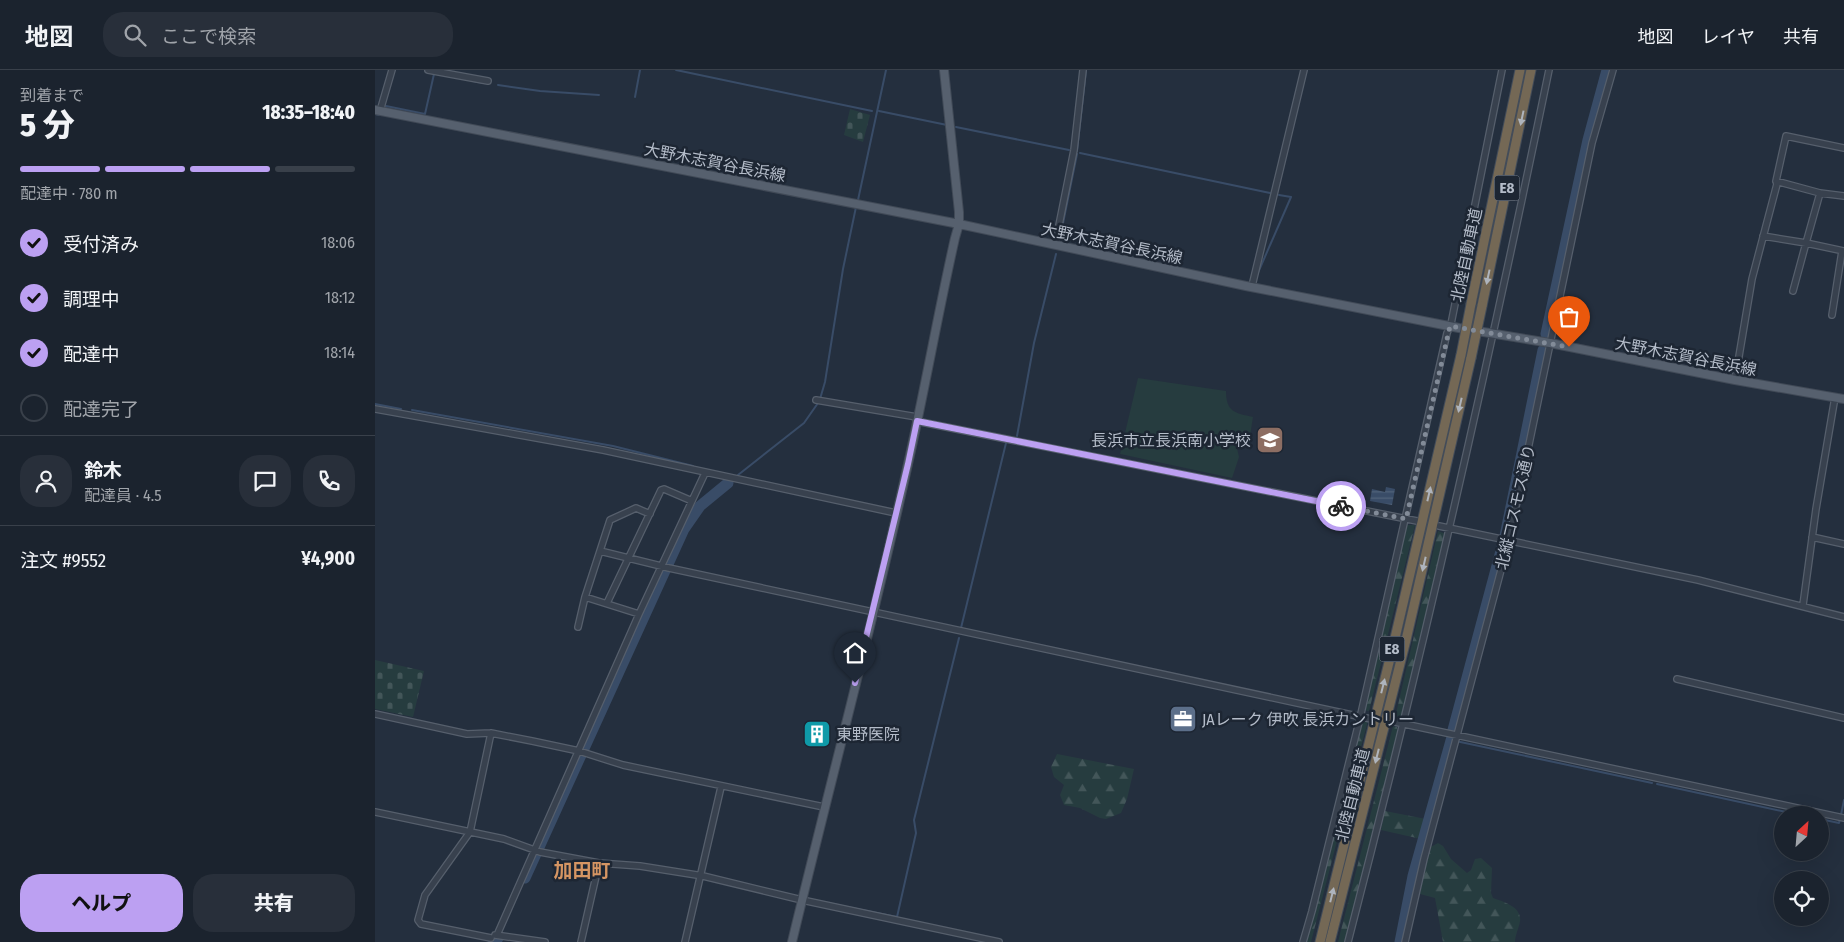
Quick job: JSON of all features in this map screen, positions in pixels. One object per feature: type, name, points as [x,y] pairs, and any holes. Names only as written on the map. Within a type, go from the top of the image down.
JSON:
[{"type":"highway","name":"北陸自動車道","points":[[1320,942],[1397,628],[1461,355],[1520,70]]},
{"type":"highway","name":"北陸自動車道","points":[[1330,942],[1410,622],[1471,358],[1531,70]]},
{"type":"main road","points":[[792,942],[873,613],[959,224],[955,159],[945,70]]},
{"type":"main road","name":"大野木志賀谷長浜線","points":[[378,111],[959,224],[1493,335],[1844,399]]},
{"type":"street","points":[[378,111],[392,70]]},
{"type":"street","points":[[428,70],[488,81]]},
{"type":"street","points":[[1055,245],[1074,150],[1083,70]]},
{"type":"street","points":[[1253,286],[1304,70]]},
{"type":"street","points":[[1303,942],[1313,911],[1360,718],[1406,519],[1450,326],[1502,70]]},
{"type":"street","points":[[1348,942],[1403,724],[1449,528],[1493,335],[1549,70]]},
{"type":"street","name":"北縦コスモス通り","points":[[1405,942],[1424,859],[1458,736],[1506,539],[1550,344],[1592,143],[1613,70]]},
{"type":"street","points":[[1735,380],[1752,279],[1777,184],[1776,181],[1786,136],[1844,148]]},
{"type":"street","points":[[1776,181],[1820,193],[1844,196]]},
{"type":"street","points":[[1793,291],[1820,193]]},
{"type":"street","points":[[1763,236],[1843,251],[1832,315]]},
{"type":"street","points":[[1803,606],[1812,537],[1835,397]]},
{"type":"street","points":[[820,401],[1417,521]]},
{"type":"street","points":[[375,409],[603,450],[896,513]]},
{"type":"street","points":[[491,733],[470,832],[441,875],[425,894],[417,920],[421,924],[490,940],[497,935],[582,752],[639,614],[665,567],[705,473]]},
{"type":"street","points":[[607,603],[661,490],[664,489],[692,501]]},
{"type":"street","points":[[578,627],[585,597],[610,520],[636,508],[650,514]]},
{"type":"street","points":[[1439,526],[1698,580],[1844,617]]},
{"type":"street","points":[[1812,537],[1844,544]]},
{"type":"street","points":[[600,551],[873,613],[1065,652],[1371,719]]},
{"type":"street","points":[[585,597],[639,614]]},
{"type":"street","points":[[1677,679],[1844,718]]},
{"type":"street","points":[[375,714],[467,734],[491,733],[582,752],[623,765],[721,787],[824,807]]},
{"type":"street","points":[[1395,722],[1844,818]]},
{"type":"street","points":[[685,942],[721,787]]},
{"type":"street","points":[[375,812],[470,832],[536,851],[599,863],[640,866],[700,876],[999,942]]},
{"type":"street","points":[[581,942],[599,863]]},
{"type":"street","points":[[497,935],[541,941]]},
{"type":"green space","points":[[850,109],[870,115],[863,142],[844,135]]},
{"type":"green space","points":[[1138,378],[1226,391],[1226,398],[1233,410],[1237,413],[1253,417],[1250,436],[1240,441],[1237,448],[1239,457],[1232,478],[1120,454]]},
{"type":"green space","points":[[1406,525],[1415,525],[1369,711],[1363,710]]},
{"type":"green space","points":[[1438,531],[1446,534],[1403,715],[1395,718]]},
{"type":"green space","points":[[375,660],[424,671],[413,717],[375,709]]},
{"type":"green space","points":[[1368,720],[1311,942],[1303,942],[1361,721]]},
{"type":"green space","points":[[1393,726],[1397,727],[1398,731],[1345,942],[1338,942]]},
{"type":"green space","points":[[1057,754],[1134,769],[1127,799],[1121,813],[1106,819],[1080,808],[1064,805],[1060,795],[1064,785],[1054,777],[1051,767]]},
{"type":"green space","points":[[1385,811],[1426,819],[1421,839],[1381,830]]},
{"type":"green space","points":[[1438,843],[1443,846],[1451,859],[1467,873],[1471,870],[1475,859],[1481,858],[1492,868],[1491,893],[1493,898],[1511,906],[1520,916],[1515,942],[1443,942],[1435,898],[1420,894],[1429,848]]},
{"type":"water","points":[[1386,487],[1395,489],[1392,505],[1370,501],[1372,489],[1385,492]]},
{"type":"waterway","points":[[635,97],[640,70]]},
{"type":"waterway","points":[[676,70],[872,111]]},
{"type":"waterway","points":[[858,200],[886,70]]},
{"type":"waterway","points":[[1077,151],[1086,70]]},
{"type":"waterway","points":[[1546,334],[1588,140],[1607,70]]},
{"type":"waterway","points":[[384,109],[386,106],[425,114],[434,74]]},
{"type":"waterway","points":[[473,81],[483,83]]},
{"type":"waterway","points":[[498,85],[540,91],[599,95]]},
{"type":"waterway","points":[[879,111],[947,125]]},
{"type":"waterway","points":[[375,114],[379,115]]},
{"type":"waterway","points":[[956,127],[1069,150]]},
{"type":"waterway","points":[[1080,153],[1270,193]]},
{"type":"waterway","points":[[1060,238],[1077,154]]},
{"type":"waterway","points":[[1257,275],[1291,197],[1279,195]]},
{"type":"waterway","points":[[820,399],[825,382],[843,269],[856,207]]},
{"type":"waterway","points":[[1017,436],[1034,343],[1056,254]]},
{"type":"waterway","points":[[1453,730],[1505,536],[1543,350]]},
{"type":"waterway","points":[[738,475],[804,423],[818,403]]},
{"type":"waterway","points":[[375,404],[401,409]]},
{"type":"waterway","points":[[412,410],[613,446],[693,466]]},
{"type":"waterway","points":[[961,628],[1006,443]]},
{"type":"waterway","points":[[525,878],[684,529],[700,506],[728,483]]},
{"type":"waterway","points":[[812,900],[897,917],[916,833],[914,820],[959,638]]},
{"type":"waterway","points":[[1400,942],[1413,876],[1452,737]]},
{"type":"waterway","points":[[1451,740],[1652,783]]},
{"type":"waterway","points":[[1657,784],[1774,809]]},
{"type":"waterway","points":[[1841,815],[1844,800]]},
{"type":"waterway","points":[[1829,821],[1839,823],[1840,819]]},
{"type":"waterway","points":[[493,940],[498,938]]},
{"type":"way so far","points":[[1341,506],[1406,519],[1450,326],[1569,347]]},
{"type":"place","name":"長浜市立長浜南小学校","points":[[1270,440]]},
{"type":"place","name":"JAレーク 伊吹 長浜カントリー","points":[[1183,719]]},
{"type":"place","name":"東野医院","points":[[817,734]]},
{"type":"district","name":"加田町","points":[[582,870]]},
{"type":"route","points":[[855,683],[917,421],[1341,506]]}]
